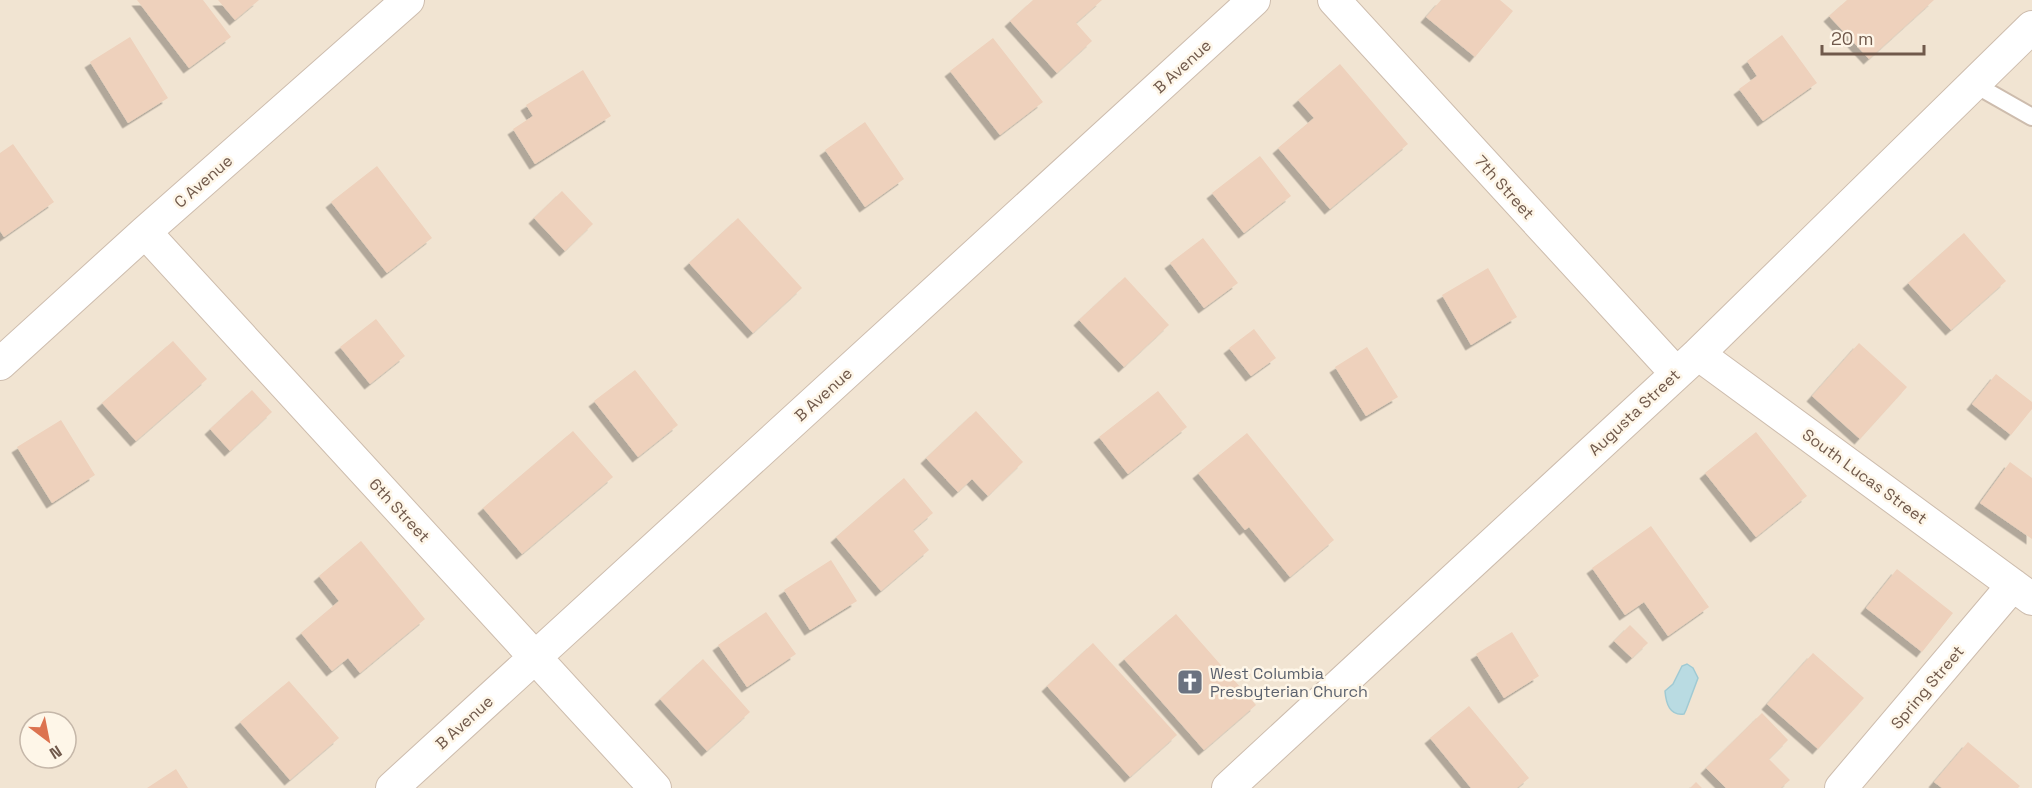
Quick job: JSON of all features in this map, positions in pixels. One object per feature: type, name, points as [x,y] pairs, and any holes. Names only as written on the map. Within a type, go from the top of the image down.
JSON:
[{"type":"street","name":"C Avenue","points":[[0,364],[145,232],[408,0]]},
{"type":"street","name":"B Avenue","points":[[392,788],[1254,0]]},
{"type":"street","name":"7th Street","points":[[1334,0],[1687,363]]},
{"type":"street","name":"Augusta Street","points":[[1228,788],[1687,363],[2032,27]]},
{"type":"street","name":"6th Street","points":[[145,232],[655,788]]},
{"type":"street","name":"South Lucas Street","points":[[1687,363],[2023,592]]},
{"type":"street","name":"Spring Street","points":[[1841,788],[2023,592]]},
{"type":"lane","points":[[1974,84],[2032,117]]},
{"type":"shaded area","points":[[0,0],[2032,0],[2032,788],[0,788]]},
{"type":"water","points":[[1687,664],[1693,668],[1698,678],[1684,714],[1679,714],[1670,708],[1665,691],[1673,684],[1682,666]]},
{"type":"building","points":[[137,0],[203,0],[231,37],[189,68]]},
{"type":"building","points":[[218,0],[259,0],[235,20]]},
{"type":"building","points":[[1033,0],[1102,0],[1076,23],[1092,41],[1057,73],[1010,21]]},
{"type":"building","points":[[1441,0],[1500,0],[1513,11],[1475,57],[1426,17]]},
{"type":"building","points":[[1847,0],[1934,0],[1869,59],[1829,16]]},
{"type":"building","points":[[1782,35],[1817,83],[1763,121],[1739,89],[1757,76],[1747,61]]},
{"type":"building","points":[[130,37],[168,98],[128,123],[90,62]]},
{"type":"building","points":[[993,38],[1043,102],[1000,135],[950,71]]},
{"type":"building","points":[[1340,64],[1408,144],[1330,209],[1278,148],[1314,118],[1298,100]]},
{"type":"building","points":[[583,70],[611,116],[535,164],[513,129],[533,116],[526,105]]},
{"type":"building","points":[[865,122],[904,179],[865,207],[825,150]]},
{"type":"building","points":[[13,144],[54,202],[4,237],[0,231],[0,153]]},
{"type":"building","points":[[1260,156],[1291,196],[1244,233],[1212,193]]},
{"type":"building","points":[[377,166],[432,238],[387,273],[331,202]]},
{"type":"building","points":[[562,191],[593,224],[565,251],[534,218]]},
{"type":"building","points":[[738,218],[802,288],[753,333],[689,263]]},
{"type":"building","points":[[1964,233],[2006,281],[1951,330],[1908,283]]},
{"type":"building","points":[[1203,238],[1238,283],[1204,308],[1170,263]]},
{"type":"building","points":[[1488,268],[1517,317],[1471,345],[1442,295]]},
{"type":"building","points":[[1125,277],[1169,325],[1124,367],[1079,320]]},
{"type":"building","points":[[376,319],[405,356],[370,384],[340,347]]},
{"type":"building","points":[[1254,329],[1276,358],[1251,376],[1229,348]]},
{"type":"building","points":[[173,341],[207,379],[136,441],[102,403]]},
{"type":"building","points":[[1859,343],[1907,387],[1860,439],[1812,396]]},
{"type":"building","points":[[1367,347],[1398,397],[1366,416],[1335,367]]},
{"type":"building","points":[[635,370],[678,425],[638,457],[594,401]]},
{"type":"building","points":[[1996,374],[2032,402],[2032,409],[2011,435],[1972,404]]},
{"type":"building","points":[[252,390],[272,412],[230,451],[210,429]]},
{"type":"building","points":[[1158,391],[1187,427],[1128,474],[1099,437]]},
{"type":"building","points":[[976,411],[1023,462],[988,496],[972,479],[958,492],[926,458]]},
{"type":"building","points":[[61,420],[95,475],[52,503],[17,447]]},
{"type":"building","points":[[573,431],[613,477],[522,554],[483,508]]},
{"type":"building","points":[[1756,432],[1807,496],[1756,537],[1705,473]]},
{"type":"building","points":[[1247,433],[1334,540],[1290,577],[1249,527],[1245,530],[1198,473]]},
{"type":"building","points":[[2010,462],[2032,478],[2032,539],[1980,503]]},
{"type":"building","points":[[904,478],[933,513],[913,530],[929,550],[881,591],[836,537]]},
{"type":"building","points":[[1651,526],[1709,607],[1668,636],[1644,602],[1625,615],[1592,568]]},
{"type":"building","points":[[361,541],[425,619],[360,673],[348,658],[332,671],[301,633],[339,601],[319,576]]},
{"type":"building","points":[[831,560],[857,601],[810,630],[784,590]]},
{"type":"building","points":[[1897,569],[1953,613],[1922,652],[1866,608]]},
{"type":"building","points":[[766,612],[796,654],[747,687],[718,645]]},
{"type":"building","name":"West Columbia Presbyterian Church","points":[[1176,614],[1256,705],[1204,750],[1124,659]]},
{"type":"building","points":[[1630,625],[1648,643],[1632,658],[1614,641]]},
{"type":"building","points":[[1512,632],[1539,676],[1504,698],[1476,654]]},
{"type":"building","points":[[1093,643],[1177,735],[1130,777],[1047,686]]},
{"type":"building","points":[[1813,653],[1864,698],[1818,749],[1767,704]]},
{"type":"building","points":[[703,659],[750,712],[707,751],[660,699]]},
{"type":"building","points":[[289,681],[339,738],[290,780],[240,722]]},
{"type":"building","points":[[1469,706],[1529,778],[1517,788],[1471,788],[1430,738]]},
{"type":"building","points":[[1762,713],[1788,740],[1769,759],[1790,780],[1781,788],[1726,788],[1706,768]]},
{"type":"building","points":[[1968,742],[2020,786],[2018,788],[1942,788],[1934,782]]},
{"type":"building","points":[[176,769],[188,788],[147,788]]},
{"type":"building","points":[[1696,782],[1702,788],[1690,788]]},
{"type":"place","name":"West Columbia Presbyterian Church","points":[[1190,682]]}]
